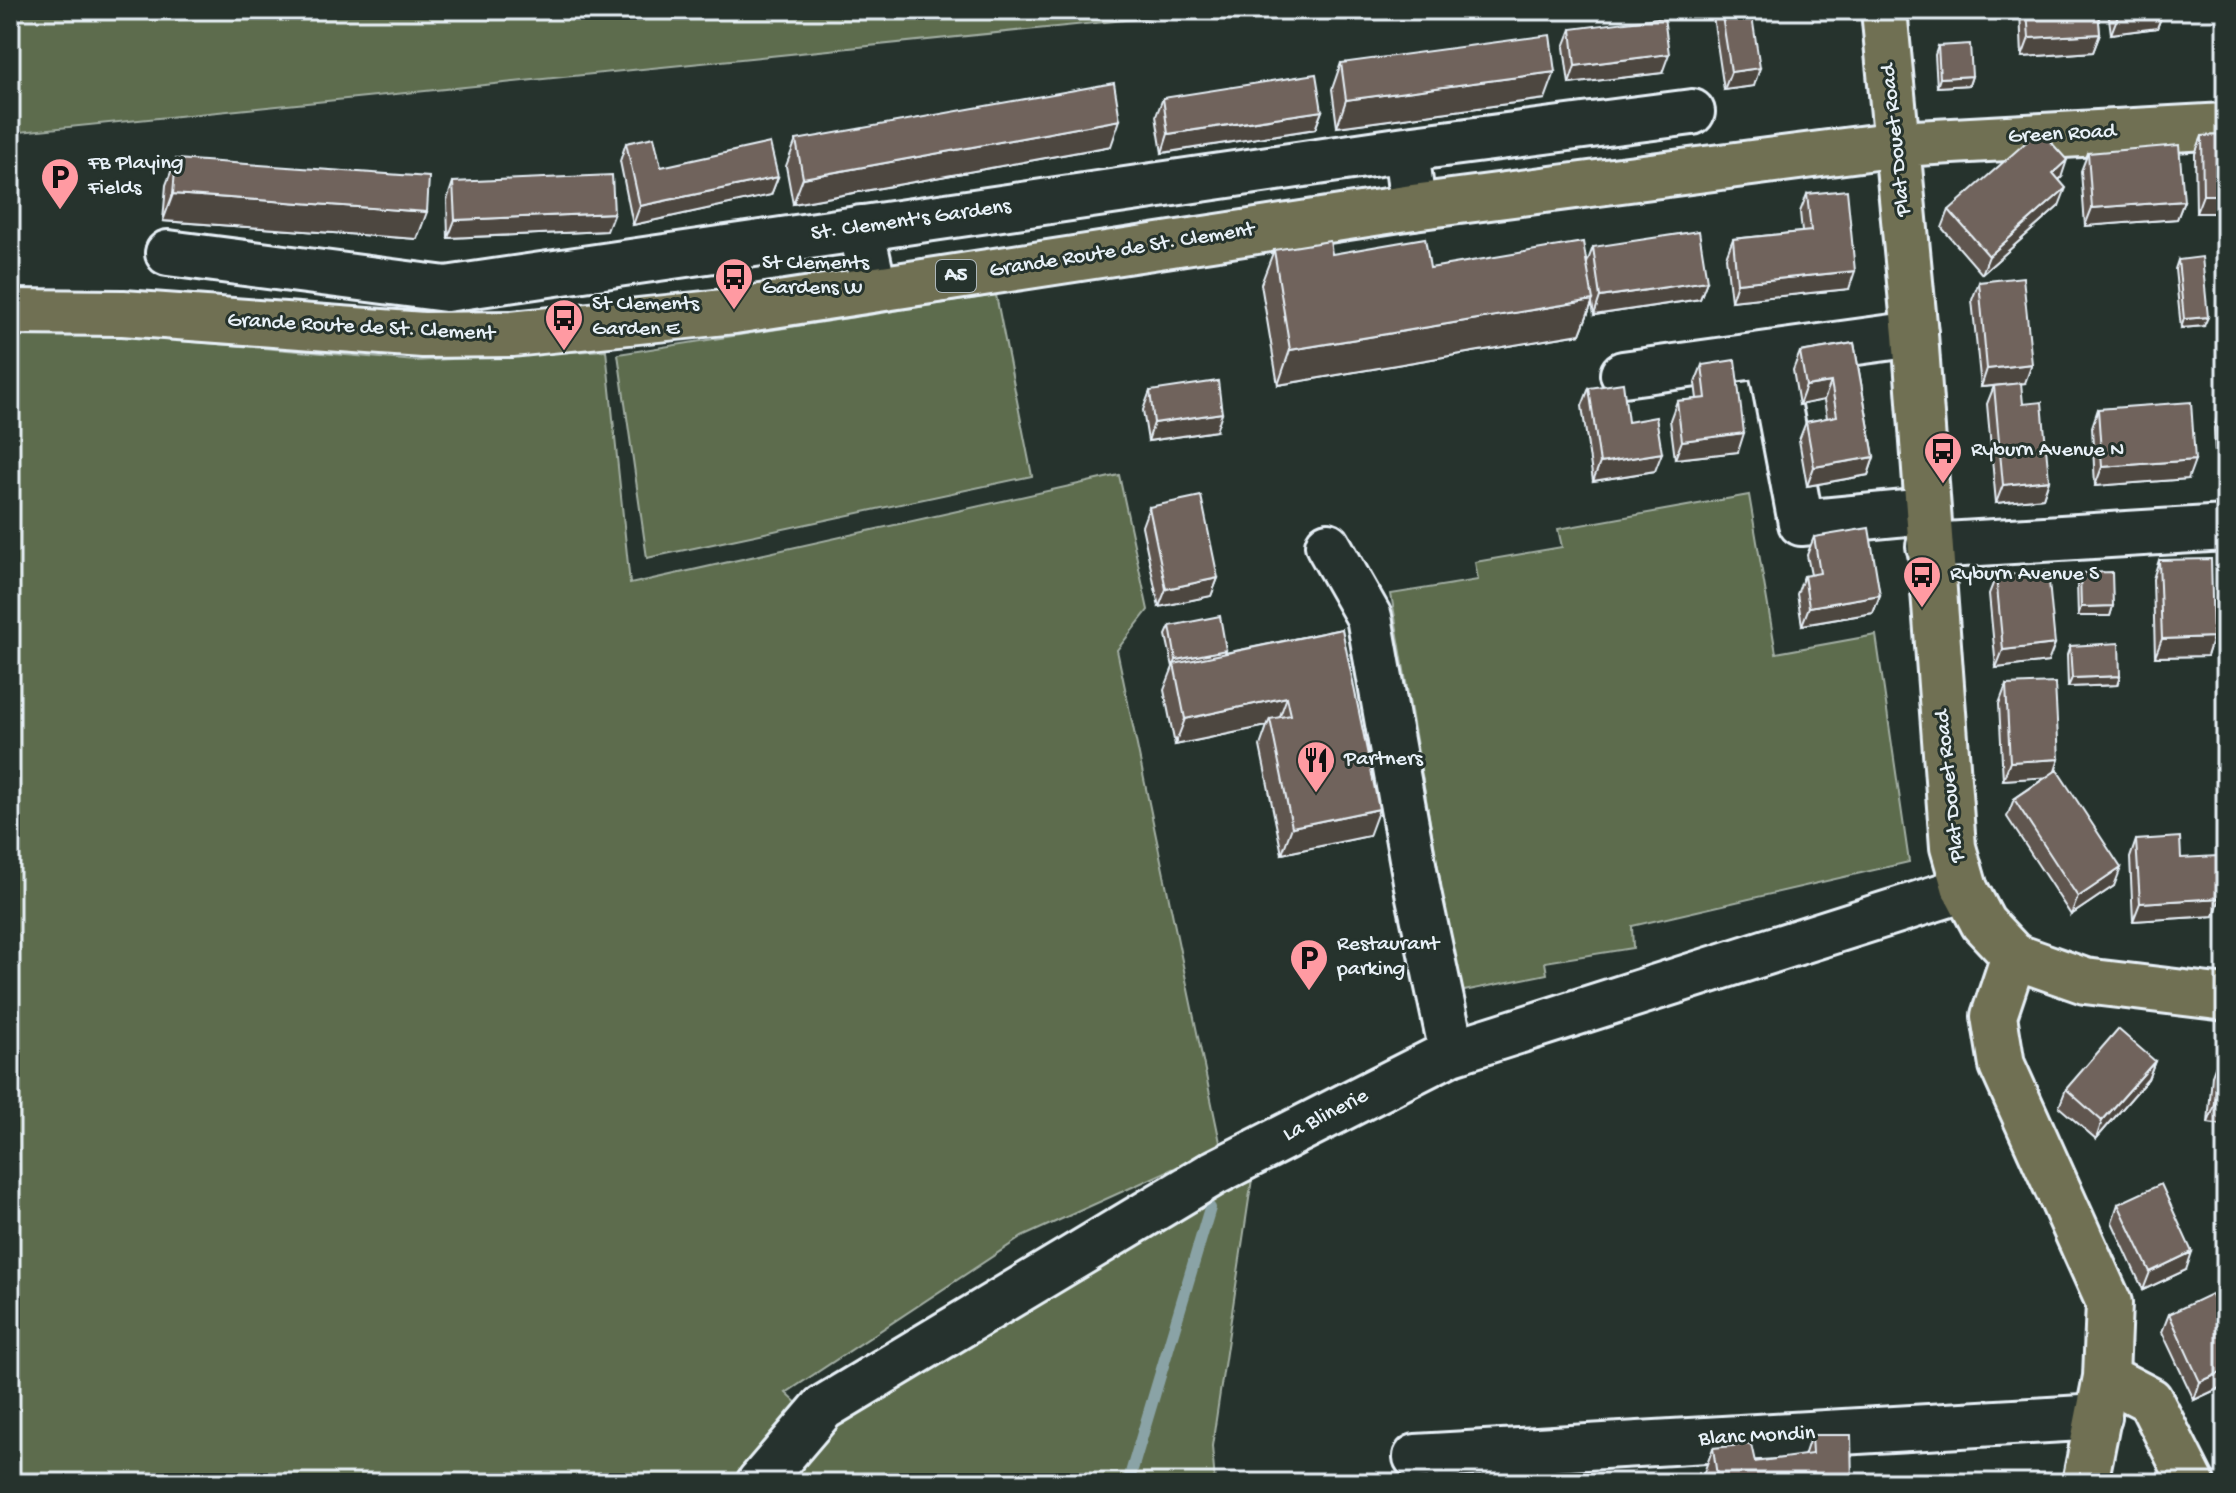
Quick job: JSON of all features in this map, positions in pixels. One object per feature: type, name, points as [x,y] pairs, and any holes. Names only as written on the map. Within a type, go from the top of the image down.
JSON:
[{"type":"main road","name":"Plat Douet Road","points":[[1884,10],[1915,334],[1953,847],[1965,889],[1983,923],[2014,956]]},
{"type":"main road","name":"Green Road","points":[[1898,144],[2226,126]]},
{"type":"main road","name":"Grande Route de St. Clement","points":[[10,312],[123,313],[423,335],[512,334],[734,311],[1413,207],[1898,144]]},
{"type":"main road","points":[[2085,1483],[2102,1397],[2109,1303],[2002,1065],[1994,1016],[2014,956],[2085,981],[2226,998]]},
{"type":"main road","points":[[2102,1397],[2150,1400],[2192,1483]]},
{"type":"street","name":"St. Clement's Gardens","points":[[168,253],[446,289],[1406,149],[1692,112]]},
{"type":"street","points":[[1406,149],[1413,207]]},
{"type":"street","points":[[861,228],[874,288]]},
{"type":"street","points":[[1623,374],[1915,334]]},
{"type":"street","points":[[1769,354],[1801,523],[2225,540]]},
{"type":"street","points":[[1328,545],[1369,617],[1418,892],[1452,1052]]},
{"type":"street","name":"La Blinerie","points":[[759,1483],[823,1408],[1214,1173],[1452,1052],[1965,889]]},
{"type":"street","name":"Blanc Mondin","points":[[1416,1457],[2102,1397]]},
{"type":"green space","points":[[10,10],[1223,10],[10,133]]},
{"type":"green space","points":[[996,295],[1032,476],[647,558],[618,354]]},
{"type":"green space","points":[[10,332],[100,334],[416,361],[606,350],[630,584],[1119,475],[1148,610],[1117,650],[1221,1147],[1022,1237],[786,1393],[823,1428],[900,1379],[1252,1179],[1212,1446],[1215,1483],[10,1483]]},
{"type":"green space","points":[[1749,495],[1776,653],[1876,635],[1909,862],[1632,926],[1633,948],[1545,962],[1547,974],[1459,992],[1391,594],[1478,580],[1475,562],[1562,547],[1558,529]]},
{"type":"building","points":[[1721,10],[1751,10],[1760,68],[1731,72]]},
{"type":"building","points":[[2027,10],[2098,10],[2100,34],[2029,38]]},
{"type":"building","points":[[2117,10],[2162,10],[2118,16]]},
{"type":"building","points":[[1664,17],[1669,54],[1575,66],[1571,29]]},
{"type":"building","points":[[1550,35],[1555,72],[1346,100],[1341,63]]},
{"type":"building","points":[[1970,44],[1972,76],[1940,78],[1938,46]]},
{"type":"building","points":[[1316,74],[1322,111],[1168,134],[1163,98]]},
{"type":"building","points":[[1114,83],[1120,120],[803,178],[796,140]]},
{"type":"building","points":[[2040,130],[2067,160],[2053,173],[2066,188],[1989,256],[1949,210]]},
{"type":"building","points":[[2226,135],[2226,195],[2203,195],[2202,136]]},
{"type":"building","points":[[654,137],[661,167],[770,143],[778,177],[640,206],[626,143]]},
{"type":"building","points":[[2179,145],[2184,201],[2092,208],[2088,153]]},
{"type":"building","points":[[176,159],[429,177],[427,212],[173,194]]},
{"type":"building","points":[[612,175],[614,213],[455,220],[453,182]]},
{"type":"building","points":[[1847,190],[1855,271],[1737,283],[1733,239],[1811,231],[1807,194]]},
{"type":"building","points":[[1699,231],[1707,281],[1600,297],[1593,247]]},
{"type":"building","points":[[1425,238],[1430,268],[1583,242],[1593,300],[1290,350],[1274,250],[1330,241],[1332,254]]},
{"type":"building","points":[[2202,257],[2208,317],[2184,319],[2178,260]]},
{"type":"building","points":[[2023,277],[2032,364],[1987,369],[1979,282]]},
{"type":"building","points":[[1854,343],[1874,457],[1814,467],[1806,422],[1837,416],[1831,382],[1806,386],[1800,352]]},
{"type":"building","points":[[1735,360],[1744,433],[1682,441],[1677,401],[1706,398],[1702,365]]},
{"type":"building","points":[[1218,381],[1222,413],[1154,423],[1150,391]]},
{"type":"building","points":[[1623,383],[1628,422],[1656,417],[1662,453],[1600,463],[1589,388]]},
{"type":"building","points":[[2021,383],[2023,404],[2042,402],[2049,480],[2003,485],[1994,386]]},
{"type":"building","points":[[2191,402],[2195,460],[2102,467],[2098,409]]},
{"type":"building","points":[[2220,409],[2226,409],[2226,463],[2223,463]]},
{"type":"building","points":[[1201,496],[1218,578],[1166,589],[1149,507]]},
{"type":"building","points":[[1869,528],[1880,595],[1809,607],[1804,576],[1820,573],[1814,537]]},
{"type":"building","points":[[2211,559],[2213,637],[2162,639],[2159,560]]},
{"type":"building","points":[[2048,571],[2055,644],[2003,650],[1996,576]]},
{"type":"building","points":[[2112,572],[2113,606],[2081,607],[2080,573]]},
{"type":"building","points":[[1220,616],[1226,650],[1176,660],[1170,626]]},
{"type":"building","points":[[1342,629],[1379,809],[1292,827],[1270,719],[1291,715],[1287,697],[1185,719],[1174,664]]},
{"type":"building","points":[[2119,643],[2120,676],[2072,678],[2070,646]]},
{"type":"building","points":[[2055,683],[2059,759],[2010,762],[2006,685]]},
{"type":"building","points":[[2057,770],[2121,868],[2078,897],[2014,799]]},
{"type":"building","points":[[2180,837],[2181,858],[2218,856],[2220,898],[2140,903],[2136,840]]},
{"type":"building","points":[[2118,1029],[2155,1061],[2102,1121],[2066,1089]]},
{"type":"building","points":[[2219,1056],[2226,1057],[2226,1106],[2215,1105]]},
{"type":"building","points":[[2161,1184],[2192,1252],[2150,1272],[2118,1204]]},
{"type":"building","points":[[2211,1294],[2226,1326],[2226,1370],[2200,1382],[2169,1314]]},
{"type":"building","points":[[1811,1435],[1851,1435],[1852,1483],[1718,1483],[1713,1448],[1751,1444],[1755,1462],[1812,1454]]},
{"type":"waterway","points":[[1128,1483],[1210,1208]]},
{"type":"place","name":"FB Playing Fields","points":[[60,211]]},
{"type":"place","name":"St Clements Gardens W","points":[[734,311]]},
{"type":"place","name":"St Clements Garden E","points":[[564,352]]},
{"type":"place","name":"Ryburn Avenue N","points":[[1943,485]]},
{"type":"place","name":"Ryburn Avenue S","points":[[1922,609]]},
{"type":"place","name":"Partners","points":[[1316,794]]},
{"type":"place","name":"Restaurant parking","points":[[1309,992]]}]
